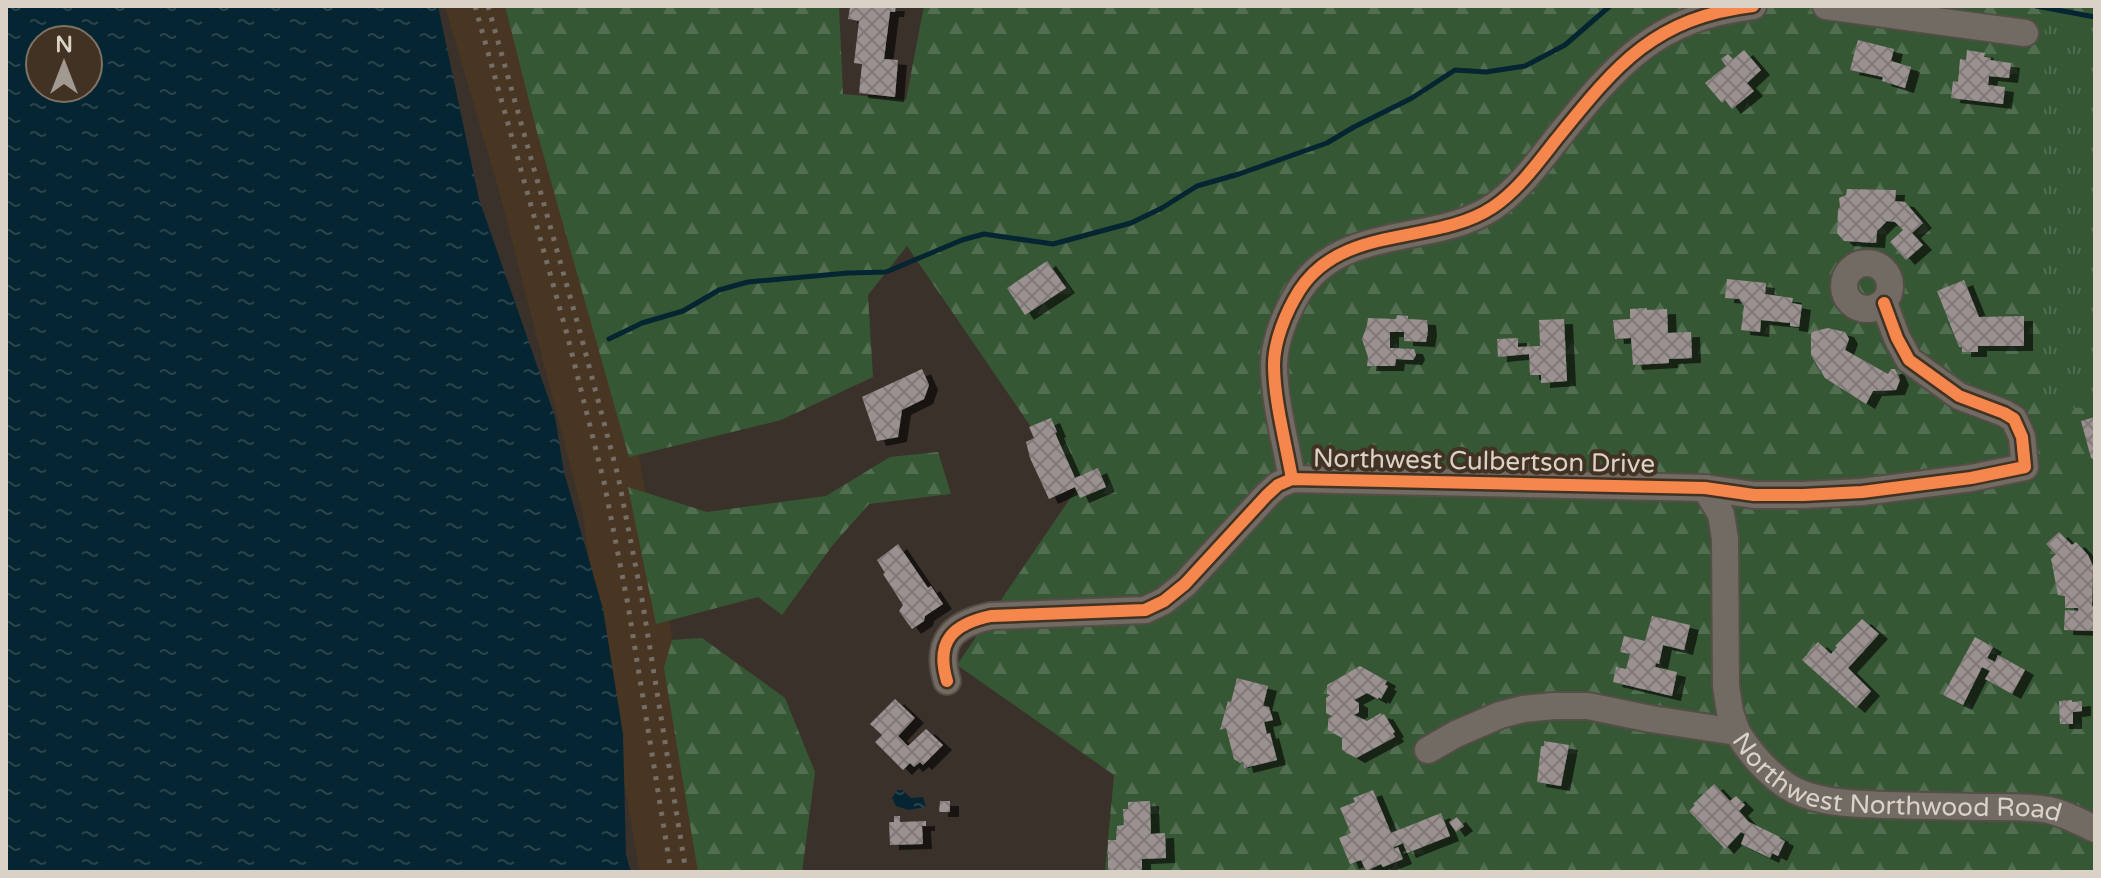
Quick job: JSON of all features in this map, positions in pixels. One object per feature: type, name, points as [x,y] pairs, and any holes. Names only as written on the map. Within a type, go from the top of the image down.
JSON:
[{"type":"street","points":[[1292,479],[1274,364],[1287,314],[1300,290],[1318,269],[1340,254],[1369,243],[1474,218],[1485,212],[1514,189],[1600,85],[1639,49],[1681,24],[1753,6]]},
{"type":"street","points":[[1826,6],[2025,33]]},
{"type":"street","name":"Northwest Culbertson Drive","points":[[947,681],[942,667],[943,651],[947,638],[957,628],[991,616],[1145,610],[1164,601],[1185,584],[1267,495],[1278,485],[1292,479],[1705,488],[1754,495],[1803,495],[1862,492],[1971,478],[2025,467],[2022,437],[2014,419],[1959,396],[1909,360],[1884,303]]},
{"type":"street","points":[[1705,488],[1721,514],[1725,539],[1726,686],[1737,732]]},
{"type":"street","name":"Northwest Northwood Road","points":[[1428,750],[1500,715],[1523,709],[1588,706],[1737,732],[1765,768],[1789,787],[1816,798],[1900,806],[2026,808],[2050,811],[2095,829]]},
{"type":"shaded area","points":[[445,6],[520,6],[637,446],[677,665],[710,872],[640,872],[611,708],[583,514],[498,187]]},
{"type":"green space","points":[[505,6],[839,6],[843,94],[906,100],[924,6],[2095,6],[2095,872],[1105,872],[1114,775],[957,665],[1075,491],[907,246],[868,295],[873,377],[781,420],[629,457],[537,132]]},
{"type":"green space","points":[[2045,13],[2095,14],[2095,408],[2042,407]]},
{"type":"green space","points":[[938,452],[951,494],[869,504],[832,546],[782,615],[758,597],[656,624],[628,487],[707,512],[826,496],[890,457]]},
{"type":"green space","points":[[702,638],[785,698],[815,772],[802,872],[698,872],[664,668],[672,640]]},
{"type":"water","points":[[6,6],[438,6],[479,199],[555,417],[564,472],[603,609],[623,734],[626,855],[631,872],[6,872]]},
{"type":"water","points":[[897,790],[902,790],[911,798],[923,797],[926,807],[908,810],[896,806],[892,798]]},
{"type":"building","points":[[896,6],[895,12],[890,12],[884,59],[898,60],[895,97],[859,93],[862,64],[854,63],[859,21],[848,19],[850,7]]},
{"type":"building","points":[[1858,40],[1894,49],[1891,61],[1911,67],[1905,88],[1882,81],[1883,77],[1850,70]]},
{"type":"building","points":[[1744,50],[1761,70],[1747,83],[1754,91],[1732,109],[1725,100],[1722,103],[1705,83],[1726,66],[1721,59],[1728,54],[1733,59]]},
{"type":"building","points":[[1967,50],[1985,53],[1984,57],[1990,60],[2011,63],[2009,78],[1989,76],[1988,85],[2005,87],[2003,104],[1951,98],[1953,81],[1958,82],[1960,59],[1966,60]]},
{"type":"building","points":[[1847,189],[1896,190],[1895,201],[1905,202],[1923,223],[1912,233],[1923,245],[1906,260],[1890,242],[1903,230],[1895,222],[1887,221],[1877,231],[1876,243],[1844,241],[1837,233],[1838,209],[1839,198],[1846,195]]},
{"type":"building","points":[[1047,261],[1066,288],[1025,315],[1007,288]]},
{"type":"building","points":[[1727,279],[1766,283],[1765,294],[1793,298],[1792,303],[1802,305],[1799,327],[1761,320],[1760,332],[1741,330],[1744,306],[1739,299],[1725,298]]},
{"type":"building","points":[[1964,280],[1979,317],[2024,316],[2024,346],[1978,346],[1978,352],[1962,352],[1937,291]]},
{"type":"building","points":[[1630,309],[1667,309],[1668,333],[1691,332],[1692,358],[1633,365],[1631,338],[1615,339],[1613,320],[1630,319]]},
{"type":"building","points":[[1397,315],[1427,320],[1426,342],[1404,341],[1404,332],[1390,332],[1390,348],[1414,349],[1416,355],[1413,360],[1396,359],[1395,366],[1367,366],[1368,357],[1362,339],[1368,318],[1396,319]]},
{"type":"building","points":[[1564,319],[1567,381],[1541,383],[1541,375],[1530,375],[1529,354],[1498,357],[1497,339],[1518,338],[1518,347],[1540,346],[1539,320]]},
{"type":"building","points":[[1828,328],[1845,332],[1849,339],[1845,350],[1888,374],[1895,369],[1900,380],[1896,390],[1873,391],[1866,404],[1825,378],[1811,355],[1811,332]]},
{"type":"building","points":[[922,369],[929,385],[924,399],[902,410],[898,437],[877,441],[862,397]]},
{"type":"building","points":[[2095,417],[2095,460],[2091,458],[2081,421]]},
{"type":"building","points":[[1051,418],[1075,478],[1098,468],[1106,487],[1080,498],[1075,487],[1049,499],[1026,442],[1034,438],[1029,427]]},
{"type":"building","points":[[2059,532],[2072,545],[2076,542],[2093,566],[2095,631],[2064,630],[2065,610],[2078,611],[2078,608],[2065,608],[2065,596],[2058,595],[2051,559],[2056,554],[2046,544]]},
{"type":"building","points":[[898,544],[943,604],[912,629],[899,611],[903,605],[877,560]]},
{"type":"building","points":[[1652,616],[1690,625],[1684,650],[1663,645],[1659,664],[1656,663],[1655,667],[1677,672],[1672,696],[1613,682],[1616,667],[1626,669],[1630,654],[1620,652],[1624,636],[1645,641]]},
{"type":"building","points":[[1862,619],[1879,634],[1848,668],[1871,691],[1856,708],[1802,660],[1818,642],[1831,654]]},
{"type":"building","points":[[1975,637],[1993,647],[1987,658],[1995,662],[1998,655],[2025,670],[2012,694],[1985,679],[1990,671],[1982,667],[1963,705],[1943,695]]},
{"type":"building","points":[[1360,666],[1387,681],[1385,685],[1388,686],[1381,699],[1367,693],[1354,700],[1359,703],[1359,712],[1354,715],[1367,721],[1384,714],[1395,737],[1356,758],[1342,750],[1342,738],[1328,730],[1328,719],[1332,716],[1326,713],[1326,698],[1330,695],[1327,694],[1327,685]]},
{"type":"building","points":[[1237,678],[1268,686],[1263,706],[1269,707],[1273,720],[1264,722],[1277,760],[1244,768],[1243,762],[1234,759],[1226,728],[1220,730]]},
{"type":"building","points":[[895,699],[915,718],[898,736],[908,746],[926,729],[943,745],[923,765],[920,762],[914,767],[910,763],[903,770],[875,742],[882,735],[870,724]]},
{"type":"building","points":[[2059,701],[2082,701],[2082,711],[2073,712],[2073,724],[2060,724]]},
{"type":"building","points":[[1544,741],[1569,745],[1561,786],[1537,782]]},
{"type":"building","points":[[1714,784],[1730,801],[1736,796],[1745,805],[1739,811],[1749,822],[1785,841],[1778,856],[1772,853],[1770,858],[1741,844],[1745,834],[1741,832],[1725,849],[1689,811]]},
{"type":"building","points":[[1373,790],[1391,833],[1441,813],[1450,836],[1407,853],[1403,843],[1394,847],[1398,847],[1403,859],[1383,867],[1381,864],[1366,871],[1361,860],[1350,864],[1339,838],[1351,833],[1340,808],[1355,802],[1353,798]]},
{"type":"building","points":[[940,801],[950,801],[950,812],[939,812]]},
{"type":"building","points":[[1150,801],[1151,834],[1165,833],[1166,858],[1142,859],[1142,872],[1108,872],[1108,840],[1116,840],[1117,826],[1124,825],[1123,809],[1128,809],[1128,802]]},
{"type":"building","points":[[894,816],[900,816],[900,822],[926,821],[926,826],[922,826],[923,844],[890,845],[889,822],[894,822]]},
{"type":"building","points":[[1457,817],[1464,826],[1456,832],[1449,822]]},
{"type":"waterway","points":[[609,339],[642,323],[683,311],[719,290],[748,282],[886,272],[984,234],[1053,244],[1131,223],[1197,186],[1327,143],[1412,98],[1455,70],[1486,72],[1525,66],[1565,45],[1610,6]]},
{"type":"waterway","points":[[2036,6],[2095,17]]},
{"type":"railway","points":[[475,6],[567,334],[604,482],[628,605],[671,872]]},
{"type":"railway","points":[[488,6],[618,476],[642,599],[686,872]]},
{"type":"cycle path","points":[[1292,479],[1276,393],[1275,356],[1278,337],[1290,308],[1317,269],[1339,255],[1364,245],[1444,227],[1470,219],[1493,207],[1519,185],[1597,90],[1639,50],[1662,34],[1688,22],[1718,12],[1753,6]]},
{"type":"cycle path","points":[[947,681],[943,655],[950,636],[978,619],[1145,610],[1164,601],[1185,584],[1267,495],[1278,485],[1292,479],[1705,488],[1754,495],[1803,495],[1862,492],[1971,478],[2025,467],[2022,437],[2014,419],[1959,396],[1909,360],[1884,303]]}]
